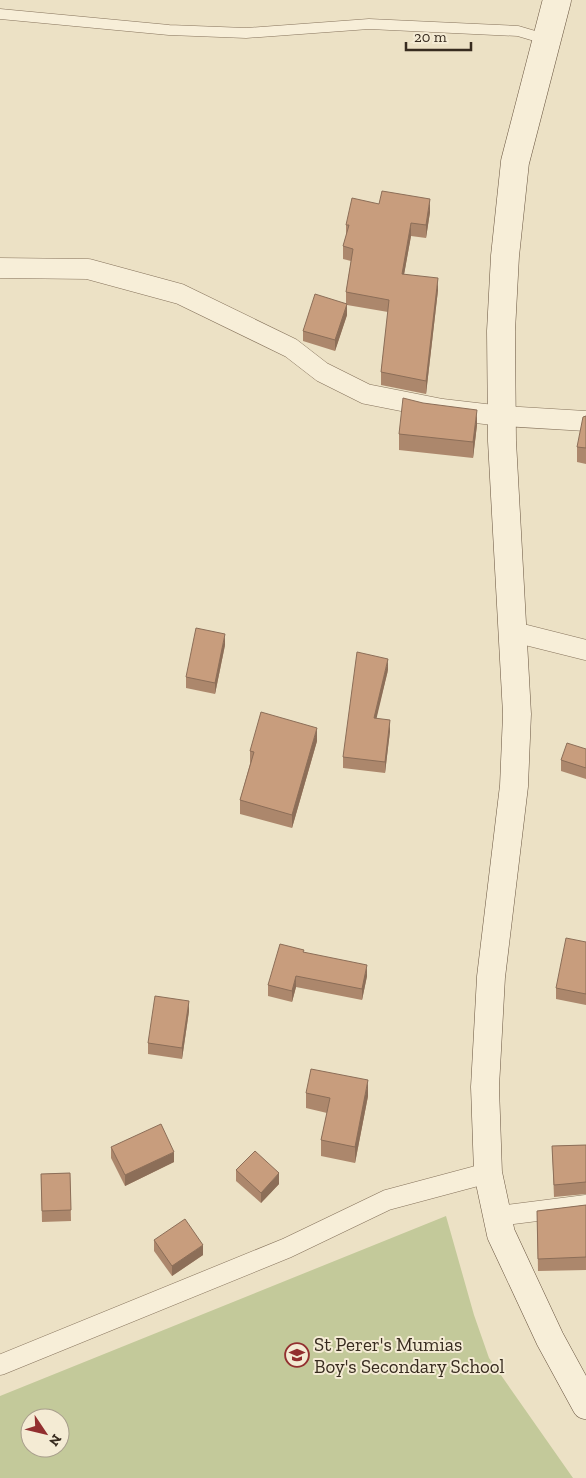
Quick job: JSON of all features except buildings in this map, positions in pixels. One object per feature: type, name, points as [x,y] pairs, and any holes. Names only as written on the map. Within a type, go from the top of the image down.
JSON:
[{"type":"street","points":[[557,0],[522,128],[510,197],[501,330],[502,450],[514,632],[517,714],[514,786],[491,977],[485,1087],[488,1173],[501,1234],[550,1339],[586,1405]]},
{"type":"street","points":[[0,268],[88,269],[180,294],[291,348],[322,372],[366,394],[442,409],[502,416],[586,421]]},
{"type":"street","points":[[514,632],[586,650]]},
{"type":"street","points":[[0,1365],[287,1248],[387,1200],[436,1185],[488,1173]]},
{"type":"street","points":[[498,1216],[586,1205]]},
{"type":"lane","points":[[0,14],[169,30],[246,33],[369,24],[518,32],[546,39]]},
{"type":"green space","name":"St Perer's Mumias Boy's Secondary School","points":[[446,1216],[474,1315],[489,1358],[573,1478],[0,1478],[0,1396]]},
{"type":"place","name":"St Perer's Mumias Boy's Secondary School","points":[[297,1355]]}]
